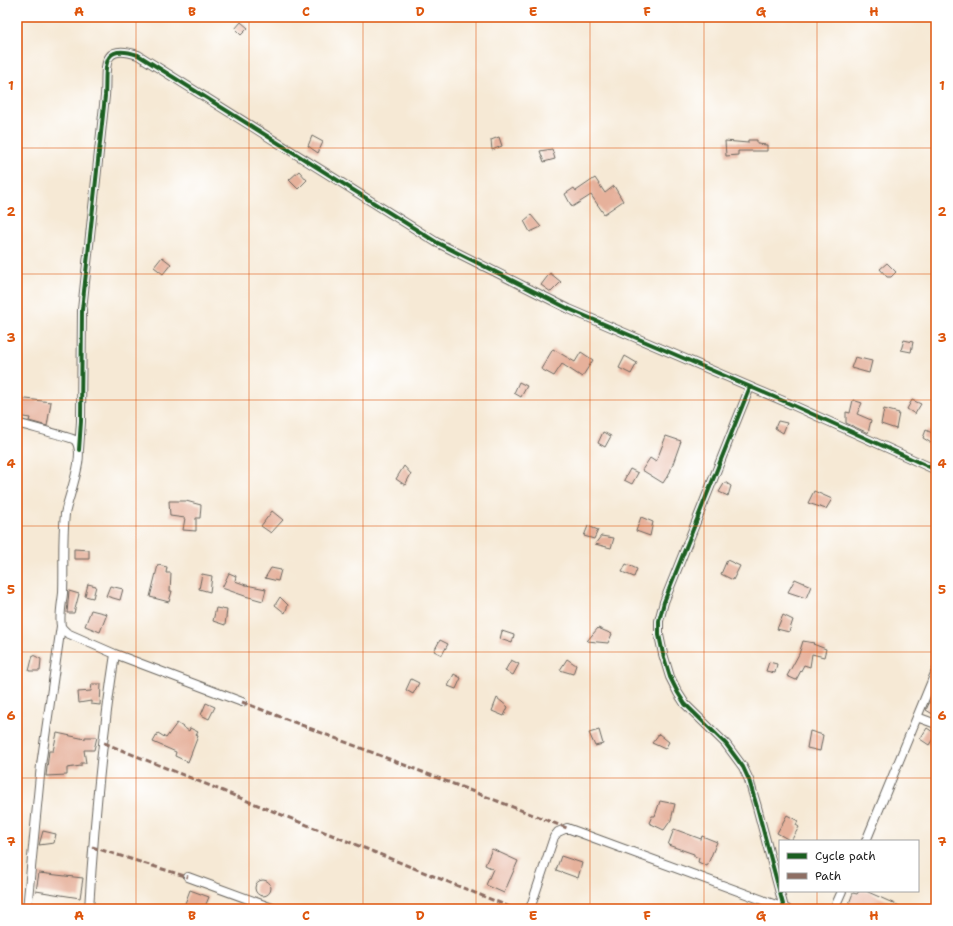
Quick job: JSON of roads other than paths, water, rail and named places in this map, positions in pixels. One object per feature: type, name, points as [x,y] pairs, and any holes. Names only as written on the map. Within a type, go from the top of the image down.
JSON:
[{"type":"street","points":[[27,909],[49,698],[61,626],[65,521],[67,505],[76,472],[79,450],[82,310],[105,96],[106,67],[112,54],[119,51],[138,55],[436,242],[569,309],[750,387],[936,470]]},
{"type":"street","points":[[750,387],[664,602],[659,621],[659,635],[670,677],[678,694],[685,704],[734,754],[749,780],[779,885]]},
{"type":"street","points":[[17,423],[69,437],[74,440],[79,450]]},
{"type":"street","points":[[61,626],[67,633],[115,654],[242,702]]},
{"type":"street","points":[[89,909],[97,799],[115,654]]},
{"type":"street","points":[[866,840],[936,670]]},
{"type":"street","points":[[917,717],[936,724]]},
{"type":"street","points":[[530,909],[554,837],[558,832],[567,828],[786,909]]},
{"type":"street","points":[[188,877],[275,909]]},
{"type":"street","points":[[781,892],[786,909]]},
{"type":"street","points":[[834,909],[842,892]]}]
